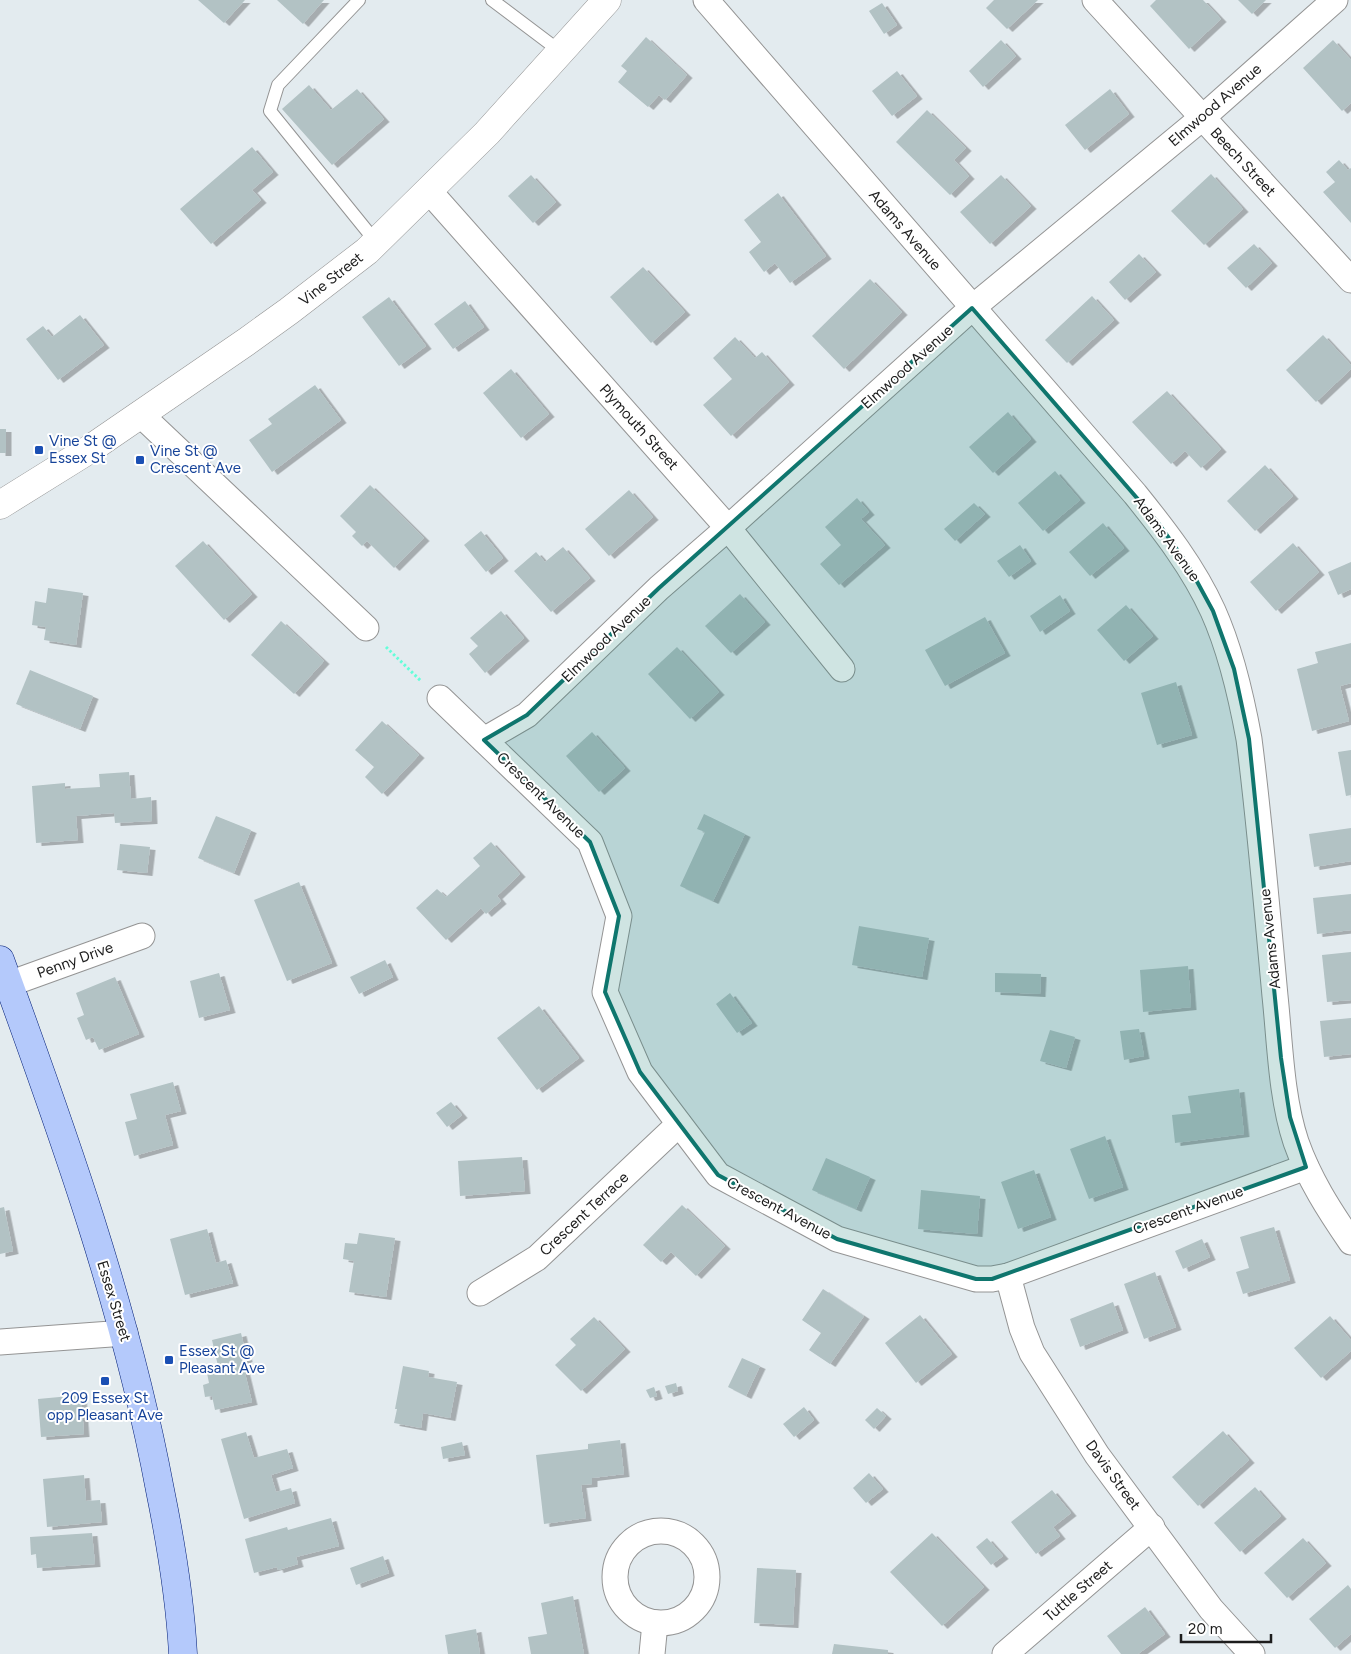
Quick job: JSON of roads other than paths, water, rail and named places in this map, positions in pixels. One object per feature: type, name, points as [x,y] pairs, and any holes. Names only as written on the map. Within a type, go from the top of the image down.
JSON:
[{"type":"main road","name":"Essex Street","points":[[4,972],[86,1211],[124,1333],[145,1414],[170,1539],[183,1654]]},
{"type":"street","name":"Vine Street","points":[[2,509],[289,311],[376,242],[487,133],[607,0]]},
{"type":"street","name":"Adams Avenue","points":[[706,0],[1114,469],[1156,520],[1200,585],[1217,620],[1234,670],[1249,739],[1281,1058],[1290,1117],[1296,1141],[1306,1167],[1323,1200],[1351,1242]]},
{"type":"street","name":"Beech Street","points":[[1095,0],[1351,280]]},
{"type":"street","name":"Elmwood Avenue","points":[[484,740],[527,715],[659,588],[972,308],[1202,118],[1336,0]]},
{"type":"street","name":"Plymouth Street","points":[[429,191],[728,528],[842,669]]},
{"type":"street","points":[[140,414],[366,628]]},
{"type":"street","name":"Crescent Avenue","points":[[440,698],[590,842],[619,916],[606,992],[640,1072],[718,1175],[837,1239],[976,1279],[992,1279],[1008,1276],[1306,1167]]},
{"type":"street","name":"Penny Drive","points":[[4,972],[142,936]]},
{"type":"street","name":"Crescent Terrace","points":[[480,1293],[537,1258],[679,1124]]},
{"type":"street","name":"Davis Street","points":[[1008,1276],[1022,1328],[1032,1353],[1097,1455],[1211,1608],[1252,1654]]},
{"type":"street","points":[[0,1342],[124,1333]]},
{"type":"street","name":"Tuttle Street","points":[[1005,1654],[1152,1527]]},
{"type":"street","points":[[652,1654],[656,1623]]},
{"type":"lane","points":[[359,0],[278,85],[270,111],[376,242]]},
{"type":"lane","points":[[492,0],[561,52]]},
{"type":"place","name":"Vine St @ Essex St","points":[[39,450]]},
{"type":"place","name":"Vine St @ Crescent Ave","points":[[140,460]]},
{"type":"place","name":"Essex St @ Pleasant Ave","points":[[169,1360]]},
{"type":"place","name":"209 Essex St opp Pleasant Ave","points":[[105,1381]]}]
